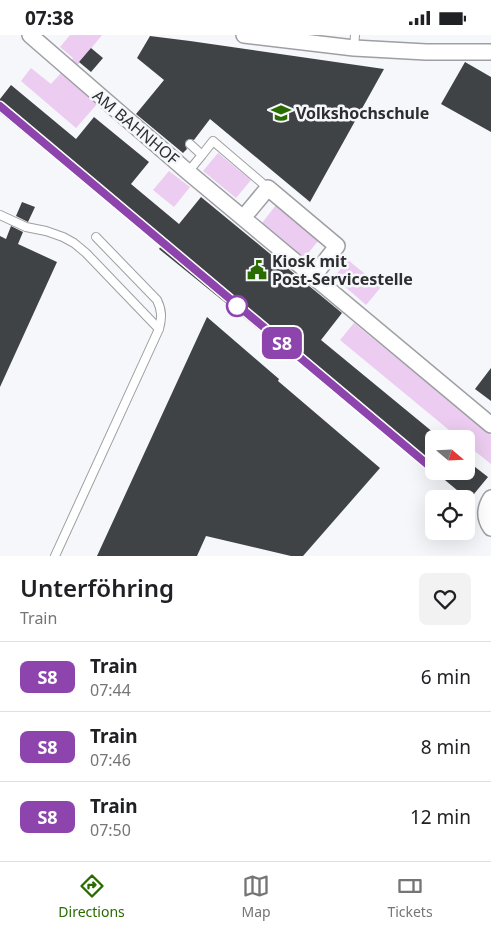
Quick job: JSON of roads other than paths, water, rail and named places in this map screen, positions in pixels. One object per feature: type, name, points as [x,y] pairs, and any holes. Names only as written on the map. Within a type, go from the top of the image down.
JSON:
[{"type":"street","name":"AM BAHNHOF","points":[[30,35],[188,172],[491,425]]},
{"type":"street","points":[[244,35],[354,41],[426,52],[491,52]]},
{"type":"street","points":[[243,218],[268,188],[336,246],[314,277]]},
{"type":"street","points":[[491,498],[485,511],[486,519],[491,528]]},
{"type":"lane","points":[[188,172],[213,141],[268,188]]},
{"type":"lane","points":[[190,144],[202,155]]},
{"type":"lane","points":[[0,215],[26,227],[46,231],[74,243],[86,253],[159,329]]},
{"type":"lane","points":[[55,556],[159,329],[161,313],[157,300],[96,237]]},
{"type":"train","name":"S8","points":[[0,106],[425,463]]},
{"type":"place","name":"Volkshochschule","points":[[281,113]]},
{"type":"place","name":"Kiosk mit Post-Servicestelle","points":[[257,270]]}]
